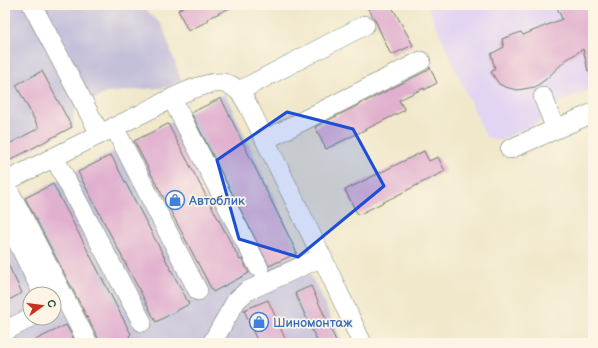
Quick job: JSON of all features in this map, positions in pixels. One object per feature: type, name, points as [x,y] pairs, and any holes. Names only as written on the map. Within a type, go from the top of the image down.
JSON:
[{"type":"street","points":[[32,5],[107,131],[198,291]]},
{"type":"street","points":[[239,92],[365,26]]},
{"type":"street","points":[[265,140],[421,61]]},
{"type":"street","points":[[88,343],[5,183],[54,157],[172,99],[201,86],[222,82],[231,84],[239,92],[250,109],[362,343]]},
{"type":"street","points":[[543,97],[556,129]]},
{"type":"street","points":[[172,99],[259,268]]},
{"type":"street","points":[[510,149],[593,113]]},
{"type":"street","points":[[54,157],[142,322]]},
{"type":"street","points":[[5,216],[39,286]]},
{"type":"street","points":[[212,343],[232,307],[241,295],[322,257]]},
{"type":"street","points":[[5,331],[22,322]]},
{"type":"highlighted area","points":[[287,112],[353,129],[384,186],[298,257],[239,239],[217,160]]},
{"type":"shaded area","points":[[5,5],[141,5],[162,25],[181,80],[167,87],[106,93],[74,110],[73,127],[5,164]]},
{"type":"shaded area","points":[[427,5],[593,5],[593,88],[543,109],[540,122],[498,141],[486,137]]},
{"type":"shaded area","points":[[225,94],[343,343],[5,343],[5,197],[10,205]]},
{"type":"building","points":[[187,5],[236,5],[207,19],[208,21],[188,31],[178,10]]},
{"type":"building","points":[[366,5],[391,5],[413,45],[391,55],[375,20]]},
{"type":"building","points":[[556,5],[593,5],[593,70],[588,71],[583,49],[566,60],[545,80],[535,87],[517,90],[499,84],[491,72],[495,69],[491,54],[504,47],[502,39],[521,32],[523,35],[562,19]]},
{"type":"building","points":[[430,67],[437,83],[399,100],[405,110],[326,149],[315,127],[426,71]]},
{"type":"building","points":[[42,71],[72,127],[5,163],[5,146],[39,128],[16,85]]},
{"type":"building","points":[[221,98],[297,253],[269,266],[191,113]]},
{"type":"building","points":[[168,124],[240,260],[242,259],[249,273],[213,292],[134,141]]},
{"type":"building","points":[[424,151],[429,161],[438,157],[445,171],[358,215],[345,190]]},
{"type":"building","points":[[111,155],[189,304],[156,322],[78,172]]},
{"type":"building","points":[[53,184],[131,334],[129,336],[132,343],[99,343],[98,338],[25,198]]},
{"type":"building","points":[[5,258],[22,293],[5,302]]},
{"type":"building","points":[[311,286],[337,343],[318,343],[295,293]]},
{"type":"building","points":[[268,300],[287,343],[258,343],[244,310]]},
{"type":"building","points":[[66,325],[76,343],[29,343]]},
{"type":"place","name":"Автоблик","points":[[175,200]]},
{"type":"place","name":"Шиномонтаж","points":[[259,322]]}]
